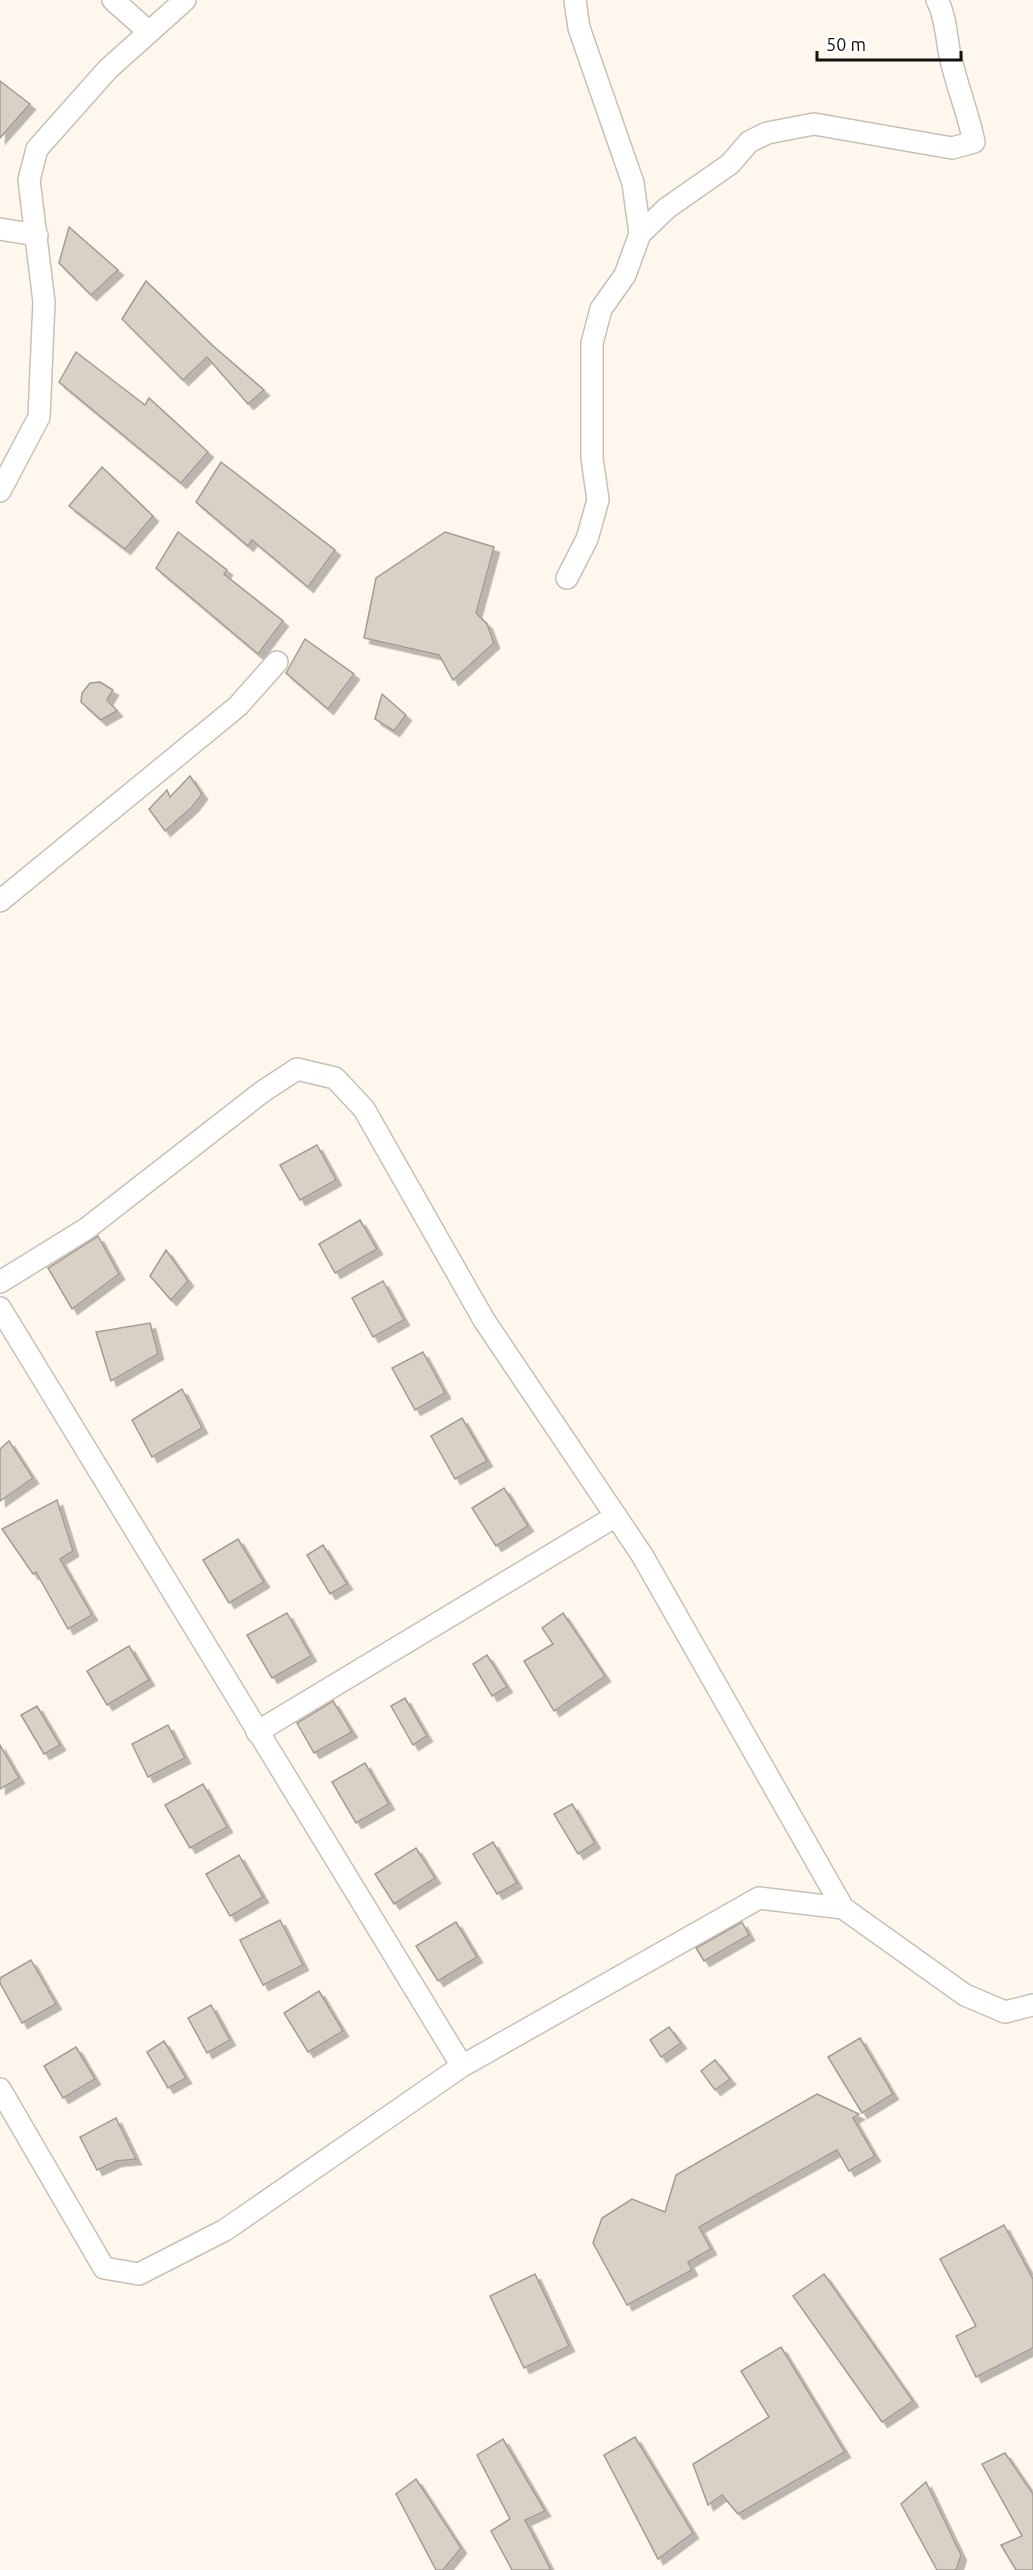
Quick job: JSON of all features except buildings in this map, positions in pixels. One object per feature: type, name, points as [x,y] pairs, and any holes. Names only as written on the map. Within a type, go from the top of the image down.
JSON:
[{"type":"street","points":[[113,0],[149,32]]},
{"type":"street","points":[[0,491],[39,417],[44,302],[29,180],[37,149],[108,69],[185,0]]},
{"type":"street","points":[[575,0],[579,28],[633,183],[640,234]]},
{"type":"street","points":[[567,578],[587,539],[598,500],[592,458],[592,343],[601,309],[625,275],[640,234],[667,208],[730,164],[749,142],[767,133],[814,124],[952,148],[974,142],[968,110],[950,57],[941,8],[937,0]]},
{"type":"street","points":[[0,229],[37,235]]},
{"type":"street","points":[[0,902],[238,706],[277,662]]},
{"type":"street","points":[[0,1282],[86,1229],[262,1092],[297,1069],[335,1078],[364,1109],[484,1320],[642,1555],[843,1908],[965,1995],[1005,2013],[1033,2005]]},
{"type":"street","points":[[0,1308],[462,2066]]},
{"type":"street","points":[[257,1732],[616,1516]]},
{"type":"street","points":[[0,2089],[104,2268],[139,2274],[225,2230],[462,2066],[759,1898],[843,1908]]}]
